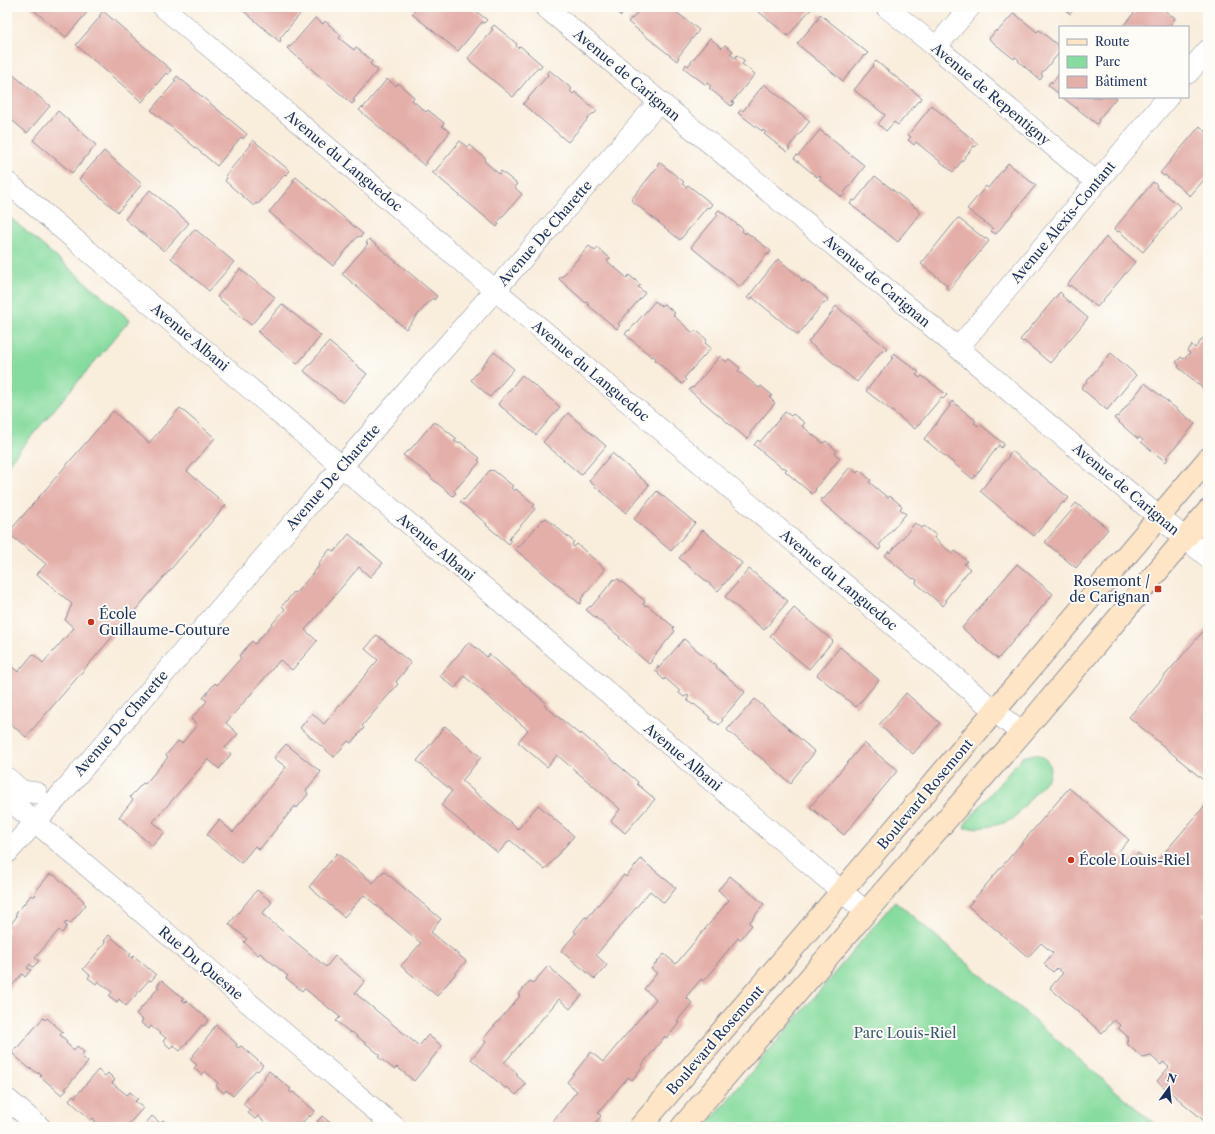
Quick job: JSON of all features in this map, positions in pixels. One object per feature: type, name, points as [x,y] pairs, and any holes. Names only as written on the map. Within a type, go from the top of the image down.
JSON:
[{"type":"main road","name":"Boulevard Rosemont","points":[[640,1127],[842,892],[1208,460]]},
{"type":"main road","points":[[682,1127],[1021,734],[1208,511]]},
{"type":"street","name":"Avenue du Languedoc","points":[[163,7],[495,290],[1021,734]]},
{"type":"street","name":"Avenue de Carignan","points":[[544,7],[958,348],[1208,557]]},
{"type":"street","name":"Avenue de Repentigny","points":[[886,7],[1096,182]]},
{"type":"street","points":[[936,48],[970,7]]},
{"type":"street","points":[[1189,72],[1208,50]]},
{"type":"street","name":"Avenue Alexis-Contant","points":[[958,348],[1167,98]]},
{"type":"street","name":"Avenue De Charette","points":[[7,854],[72,781],[342,466],[659,102]]},
{"type":"street","name":"Avenue Albani","points":[[7,182],[866,912]]},
{"type":"street","points":[[7,778],[22,791],[38,793]]},
{"type":"street","name":"Rue Du Quesne","points":[[7,798],[395,1127]]},
{"type":"street","points":[[7,1099],[40,1127]]},
{"type":"green space","points":[[7,215],[130,320],[7,465]]},
{"type":"green space","points":[[1034,754],[1039,755],[1046,760],[1050,770],[1049,775],[1014,818],[1004,823],[991,826],[965,828],[965,824],[1022,757]]},
{"type":"green space","name":"Parc Louis-Riel","points":[[895,901],[1158,1127],[705,1127]]},
{"type":"building","points":[[30,7],[94,7],[92,10],[90,9],[66,37]]},
{"type":"building","points":[[239,7],[306,7],[280,38],[280,42]]},
{"type":"building","points":[[417,7],[471,7],[487,20],[484,23],[482,22],[458,51],[412,14]]},
{"type":"building","points":[[610,7],[626,7],[621,16]]},
{"type":"building","points":[[642,7],[670,7],[699,30],[678,57],[677,61],[628,22]]},
{"type":"building","points":[[753,7],[813,7],[788,36]]},
{"type":"building","points":[[1062,7],[1076,7],[1070,14]]},
{"type":"building","points":[[1139,7],[1160,7],[1175,18],[1170,26],[1123,26]]},
{"type":"building","points":[[103,11],[171,70],[168,75],[166,73],[142,102],[76,45],[100,17],[99,16]]},
{"type":"building","points":[[1014,13],[1037,32],[1039,30],[1059,46],[1059,53],[1041,74],[1043,76],[1040,80],[1018,61],[1019,60],[1017,58],[1015,57],[1014,59],[989,39],[996,30],[997,32]]},
{"type":"building","points":[[820,14],[868,53],[865,56],[864,55],[843,81],[797,44],[819,18],[818,17]]},
{"type":"building","points":[[315,18],[323,24],[325,21],[341,35],[339,38],[354,50],[356,47],[372,61],[370,64],[378,70],[353,100],[355,101],[352,104],[287,48],[289,46],[290,47]]},
{"type":"building","points":[[494,25],[517,44],[516,46],[518,48],[520,46],[542,65],[539,69],[538,67],[513,97],[468,58],[493,29],[491,28]]},
{"type":"building","points":[[710,38],[722,48],[725,45],[733,51],[730,54],[735,58],[737,55],[745,61],[742,64],[755,74],[732,102],[734,103],[731,106],[709,88],[711,86],[707,83],[706,85],[684,68],[686,64],[688,66]]},
{"type":"building","points":[[876,61],[922,98],[898,125],[894,122],[886,131],[878,124],[885,115],[854,90]]},
{"type":"building","points":[[549,70],[572,89],[570,91],[573,94],[575,92],[597,111],[594,114],[593,113],[568,142],[523,104],[548,75],[547,73]]},
{"type":"building","points":[[11,73],[50,106],[27,133],[7,116],[7,78]]},
{"type":"building","points":[[1059,74],[1059,94],[1048,85],[1051,81],[1052,83]]},
{"type":"building","points":[[177,76],[247,134],[243,139],[241,137],[217,166],[151,110],[176,81],[174,80]]},
{"type":"building","points":[[387,79],[396,86],[398,83],[414,97],[412,100],[426,112],[428,110],[444,123],[442,126],[450,132],[426,162],[427,163],[425,166],[359,110],[362,107],[363,108]]},
{"type":"building","points":[[764,84],[810,121],[788,148],[790,149],[787,152],[764,134],[766,132],[763,130],[762,131],[738,113],[741,110],[743,111]]},
{"type":"building","points":[[1063,98],[1116,98],[1098,120],[1099,121],[1097,124]]},
{"type":"building","points":[[931,105],[978,144],[975,147],[974,146],[953,172],[916,142],[914,145],[908,140],[911,137],[908,135]]},
{"type":"building","points":[[58,111],[96,145],[72,173],[33,140]]},
{"type":"building","points":[[1200,126],[1208,134],[1208,175],[1190,196],[1165,175],[1164,176],[1160,173]]},
{"type":"building","points":[[820,130],[865,166],[842,197],[819,179],[821,177],[819,175],[817,177],[794,158],[797,155],[798,156]]},
{"type":"building","points":[[253,140],[290,171],[286,175],[285,174],[258,204],[256,203],[254,206],[225,181],[227,178],[225,176],[251,145],[250,144]]},
{"type":"building","points":[[460,141],[468,148],[470,145],[486,159],[484,161],[499,174],[501,171],[517,184],[514,187],[522,194],[497,223],[499,224],[497,227],[432,172],[434,170],[435,171]]},
{"type":"building","points":[[104,151],[142,184],[118,212],[79,179]]},
{"type":"building","points":[[659,162],[684,182],[682,184],[686,187],[688,185],[712,204],[709,208],[707,207],[680,240],[631,200],[658,166],[657,165]]},
{"type":"building","points":[[1008,163],[1036,185],[996,234],[991,231],[993,229],[967,209],[986,186],[988,188]]},
{"type":"building","points":[[875,176],[921,212],[898,242],[850,204],[853,200],[855,201]]},
{"type":"building","points":[[296,177],[363,234],[360,237],[358,236],[333,266],[269,212],[294,182],[293,180]]},
{"type":"building","points":[[1153,182],[1157,185],[1156,187],[1181,207],[1143,252],[1119,231],[1118,232],[1114,229]]},
{"type":"building","points":[[150,190],[189,223],[164,251],[125,219]]},
{"type":"building","points":[[719,210],[743,229],[742,231],[745,234],[746,232],[771,251],[740,287],[691,247],[718,215],[716,213]]},
{"type":"building","points":[[958,218],[989,241],[949,290],[946,287],[947,285],[921,264]]},
{"type":"building","points":[[195,229],[234,262],[209,291],[171,258]]},
{"type":"building","points":[[1106,237],[1135,262],[1097,307],[1070,285],[1069,287],[1067,285]]},
{"type":"building","points":[[369,239],[437,296],[434,300],[432,298],[406,329],[342,274],[368,244],[366,243]]},
{"type":"building","points":[[589,246],[595,251],[598,248],[610,258],[607,261],[627,278],[629,275],[641,285],[638,287],[645,293],[618,324],[620,325],[617,329],[588,305],[589,303],[586,303],[559,279]]},
{"type":"building","points":[[778,259],[802,279],[801,280],[803,282],[804,280],[828,299],[798,335],[752,297],[750,300],[747,298]]},
{"type":"building","points":[[240,269],[275,297],[251,325],[217,297]]},
{"type":"building","points":[[1060,292],[1063,295],[1062,296],[1088,318],[1050,363],[1024,341],[1023,342],[1020,340]]},
{"type":"building","points":[[655,301],[661,306],[664,304],[675,313],[673,315],[693,333],[696,330],[707,340],[705,343],[711,348],[684,378],[686,380],[682,384],[655,360],[656,358],[653,356],[652,357],[625,334]]},
{"type":"building","points":[[282,304],[321,336],[297,364],[258,332]]},
{"type":"building","points":[[836,306],[887,348],[884,351],[882,350],[857,382],[808,342]]},
{"type":"building","points":[[1208,332],[1208,395],[1205,393],[1206,391],[1178,367],[1179,365],[1176,362],[1181,357],[1184,359],[1190,353],[1187,351],[1192,345],[1195,348]]},
{"type":"building","points":[[329,342],[367,374],[343,403],[304,371]]},
{"type":"building","points":[[494,352],[514,369],[490,397],[471,380]]},
{"type":"building","points":[[894,353],[919,372],[916,375],[920,378],[922,376],[947,395],[943,399],[941,398],[915,429],[866,391],[893,358],[892,356]]},
{"type":"building","points":[[1111,353],[1136,375],[1107,410],[1081,388]]},
{"type":"building","points":[[720,356],[726,362],[729,359],[740,368],[738,371],[759,388],[761,386],[772,395],[770,398],[775,403],[750,433],[751,435],[747,439],[689,390],[692,387],[693,388]]},
{"type":"building","points":[[522,375],[560,407],[536,435],[498,404]]},
{"type":"building","points":[[1145,383],[1195,424],[1166,458],[1168,459],[1166,462],[1141,442],[1143,440],[1139,437],[1138,439],[1114,418],[1116,416],[1118,417]]},
{"type":"building","points":[[952,401],[976,421],[974,423],[978,426],[980,424],[1004,444],[1001,448],[999,445],[973,479],[924,439],[950,406],[949,405]]},
{"type":"building","points":[[180,408],[215,438],[187,471],[226,505],[26,737],[7,721],[7,662],[18,672],[33,654],[43,663],[74,628],[65,620],[72,604],[37,574],[46,564],[8,533],[113,411],[149,443]]},
{"type":"building","points":[[785,412],[791,416],[793,414],[805,423],[802,426],[823,443],[826,441],[837,451],[835,454],[840,458],[812,494],[785,471],[787,469],[782,468],[754,445],[758,440],[760,442]]},
{"type":"building","points":[[568,413],[606,446],[581,475],[543,442]]},
{"type":"building","points":[[434,422],[457,439],[454,441],[458,443],[460,442],[480,458],[478,460],[480,462],[454,491],[456,493],[453,496],[430,477],[431,476],[403,455],[407,451],[408,452]]},
{"type":"building","points":[[1012,451],[1069,498],[1064,503],[1063,502],[1034,536],[980,491]]},
{"type":"building","points":[[612,453],[649,485],[626,513],[589,481]]},
{"type":"building","points":[[850,467],[857,473],[859,470],[871,480],[869,482],[888,498],[890,496],[902,506],[900,509],[906,514],[879,545],[881,547],[879,550],[820,501],[822,498],[824,499]]},
{"type":"building","points":[[490,470],[493,470],[513,486],[511,488],[514,491],[516,489],[535,505],[533,507],[535,509],[509,539],[511,541],[509,544],[460,502],[463,499],[464,500]]},
{"type":"building","points":[[657,491],[695,523],[671,551],[634,519]]},
{"type":"building","points":[[1076,503],[1108,529],[1076,568],[1045,542],[1072,510],[1071,509]]},
{"type":"building","points":[[546,518],[574,542],[572,544],[574,547],[577,544],[604,568],[604,571],[581,599],[580,604],[515,549],[518,546],[519,547],[543,519],[544,520]]},
{"type":"building","points":[[915,523],[922,528],[924,526],[936,535],[934,538],[943,546],[953,554],[955,551],[967,561],[964,564],[970,569],[945,600],[947,601],[943,606],[916,583],[917,580],[914,578],[913,579],[885,556],[889,551],[890,553]]},
{"type":"building","points":[[703,530],[742,563],[718,591],[679,558]]},
{"type":"building","points":[[349,534],[383,563],[370,577],[359,567],[305,630],[317,641],[292,670],[280,660],[226,723],[238,734],[225,748],[231,754],[219,769],[208,759],[153,822],[165,832],[152,846],[119,817],[133,800],[130,797],[143,783],[145,784],[168,757],[166,755],[178,741],[182,743],[197,725],[191,719],[207,701],[203,698],[215,683],[217,685],[241,658],[239,656],[252,641],[255,644],[285,609],[282,606],[294,592],[296,593],[319,566],[318,564],[330,549],[334,552]]},
{"type":"building","points":[[1017,564],[1053,594],[998,659],[962,628]]},
{"type":"building","points":[[749,569],[788,601],[764,630],[725,597]]},
{"type":"building","points":[[614,579],[618,579],[645,601],[643,604],[644,605],[647,605],[674,627],[673,629],[675,631],[649,664],[619,638],[620,637],[586,610],[590,606],[591,607]]},
{"type":"building","points":[[794,608],[833,641],[809,669],[770,636]]},
{"type":"building","points":[[1206,628],[1208,630],[1208,784],[1129,717]]},
{"type":"building","points":[[377,635],[411,663],[396,682],[398,684],[362,726],[364,728],[351,743],[348,741],[334,757],[300,728],[312,713],[324,724],[378,660],[365,649]]},
{"type":"building","points":[[684,639],[713,664],[714,663],[717,666],[716,667],[745,692],[722,719],[723,720],[719,725],[687,700],[688,695],[684,697],[679,693],[680,691],[665,678],[664,680],[655,670],[658,666],[658,669]]},
{"type":"building","points":[[469,642],[487,657],[489,654],[546,703],[544,705],[580,735],[581,733],[638,782],[637,784],[655,799],[625,833],[611,821],[620,809],[557,755],[547,767],[518,742],[528,730],[464,676],[455,688],[440,676]]},
{"type":"building","points":[[840,647],[879,680],[856,707],[817,675]]},
{"type":"building","points":[[906,693],[940,723],[913,754],[879,725]]},
{"type":"building","points":[[755,699],[815,752],[792,780],[793,781],[791,784],[727,730]]},
{"type":"building","points":[[445,726],[481,757],[462,781],[518,829],[538,805],[574,836],[545,870],[510,840],[498,853],[441,805],[452,791],[417,761]]},
{"type":"building","points":[[864,743],[898,770],[844,835],[810,807]]},
{"type":"building","points":[[286,744],[321,772],[306,790],[308,794],[297,808],[295,806],[259,850],[255,846],[241,863],[207,835],[219,820],[233,832],[286,767],[274,758]]},
{"type":"building","points":[[1069,788],[1129,840],[1117,853],[1129,864],[1138,853],[1148,861],[1147,863],[1152,867],[1208,802],[1208,908],[1203,914],[1208,919],[1208,1124],[1157,1081],[1169,1067],[1163,1062],[1161,1065],[1151,1056],[1143,1058],[1128,1045],[1127,1036],[1118,1028],[1120,1025],[1114,1020],[1102,1033],[1050,988],[1063,973],[1057,968],[1053,972],[1044,964],[1053,953],[1041,943],[1028,957],[968,906]]},
{"type":"building","points":[[337,853],[373,883],[384,871],[441,919],[431,932],[466,961],[437,996],[401,966],[421,943],[364,895],[344,917],[309,887]]},
{"type":"building","points":[[641,859],[676,888],[664,903],[650,891],[596,955],[607,965],[595,979],[561,951],[576,933],[574,931],[585,917],[587,918],[624,875],[626,877]]},
{"type":"building","points":[[50,874],[52,876],[53,874],[84,901],[83,902],[86,905],[70,924],[67,921],[64,924],[67,926],[62,933],[59,930],[35,958],[39,961],[33,967],[30,964],[27,968],[31,970],[25,977],[22,974],[7,992],[7,924],[11,924],[17,916],[15,915],[31,895],[33,897],[36,895],[34,893]]},
{"type":"building","points":[[730,876],[764,904],[749,923],[752,925],[740,940],[738,938],[704,981],[701,979],[686,997],[692,1003],[677,1021],[679,1023],[667,1038],[665,1036],[632,1080],[628,1077],[598,1113],[601,1116],[592,1127],[548,1127],[577,1091],[567,1082],[591,1052],[603,1062],[656,999],[644,989],[657,973],[651,969],[664,954],[676,964],[729,900],[718,890]]},
{"type":"building","points":[[257,890],[272,902],[262,914],[326,967],[335,956],[365,981],[355,993],[419,1046],[428,1035],[442,1046],[414,1081],[397,1067],[394,1069],[378,1057],[380,1055],[336,1021],[340,1017],[304,988],[302,991],[286,978],[288,976],[260,953],[258,955],[244,942],[247,939],[229,924]]},
{"type":"building","points":[[109,935],[131,954],[129,956],[132,958],[134,956],[156,975],[151,981],[149,980],[126,1006],[119,999],[117,1002],[109,996],[112,992],[98,981],[96,984],[88,978],[90,975],[83,969],[106,942],[104,941]]},
{"type":"building","points":[[548,966],[582,995],[570,1009],[559,999],[504,1063],[518,1074],[516,1075],[526,1084],[516,1095],[507,1087],[505,1088],[471,1059],[486,1042],[483,1039],[520,996],[518,995],[530,981],[533,983]]},
{"type":"building","points":[[162,980],[184,999],[182,1001],[185,1003],[187,1001],[209,1020],[204,1026],[202,1025],[180,1051],[173,1045],[170,1048],[163,1041],[166,1038],[151,1026],[149,1029],[141,1023],[143,1020],[136,1014],[159,987],[157,986]]},
{"type":"building","points":[[43,1018],[45,1020],[47,1018],[63,1032],[60,1035],[74,1050],[77,1046],[84,1052],[81,1056],[88,1062],[65,1089],[67,1090],[62,1095],[40,1076],[42,1075],[39,1072],[38,1074],[31,1068],[30,1069],[12,1053]]},
{"type":"building","points":[[216,1025],[237,1044],[236,1046],[238,1048],[241,1046],[263,1065],[258,1071],[256,1070],[233,1096],[226,1090],[224,1093],[216,1086],[218,1083],[205,1071],[202,1075],[194,1068],[197,1065],[190,1059]]},
{"type":"building","points":[[98,1070],[105,1076],[108,1073],[115,1080],[112,1083],[127,1095],[130,1092],[138,1099],[135,1101],[143,1108],[126,1127],[100,1127],[94,1122],[96,1121],[93,1118],[91,1120],[69,1100],[73,1095],[75,1097]]},
{"type":"building","points":[[269,1071],[291,1089],[289,1091],[292,1093],[293,1092],[315,1111],[310,1117],[309,1115],[299,1127],[271,1127],[258,1116],[255,1119],[248,1113],[250,1110],[243,1104]]},
{"type":"building","points":[[152,1116],[160,1123],[163,1120],[171,1127],[143,1127]]},
{"type":"building","points":[[322,1116],[335,1127],[316,1127],[319,1123],[317,1122]]},
{"type":"place","name":"Rosemont / de Carignan","points":[[1158,589]]},
{"type":"place","name":"École Guillaume-Couture","points":[[91,622]]},
{"type":"place","name":"École Louis-Riel","points":[[1071,860]]}]
